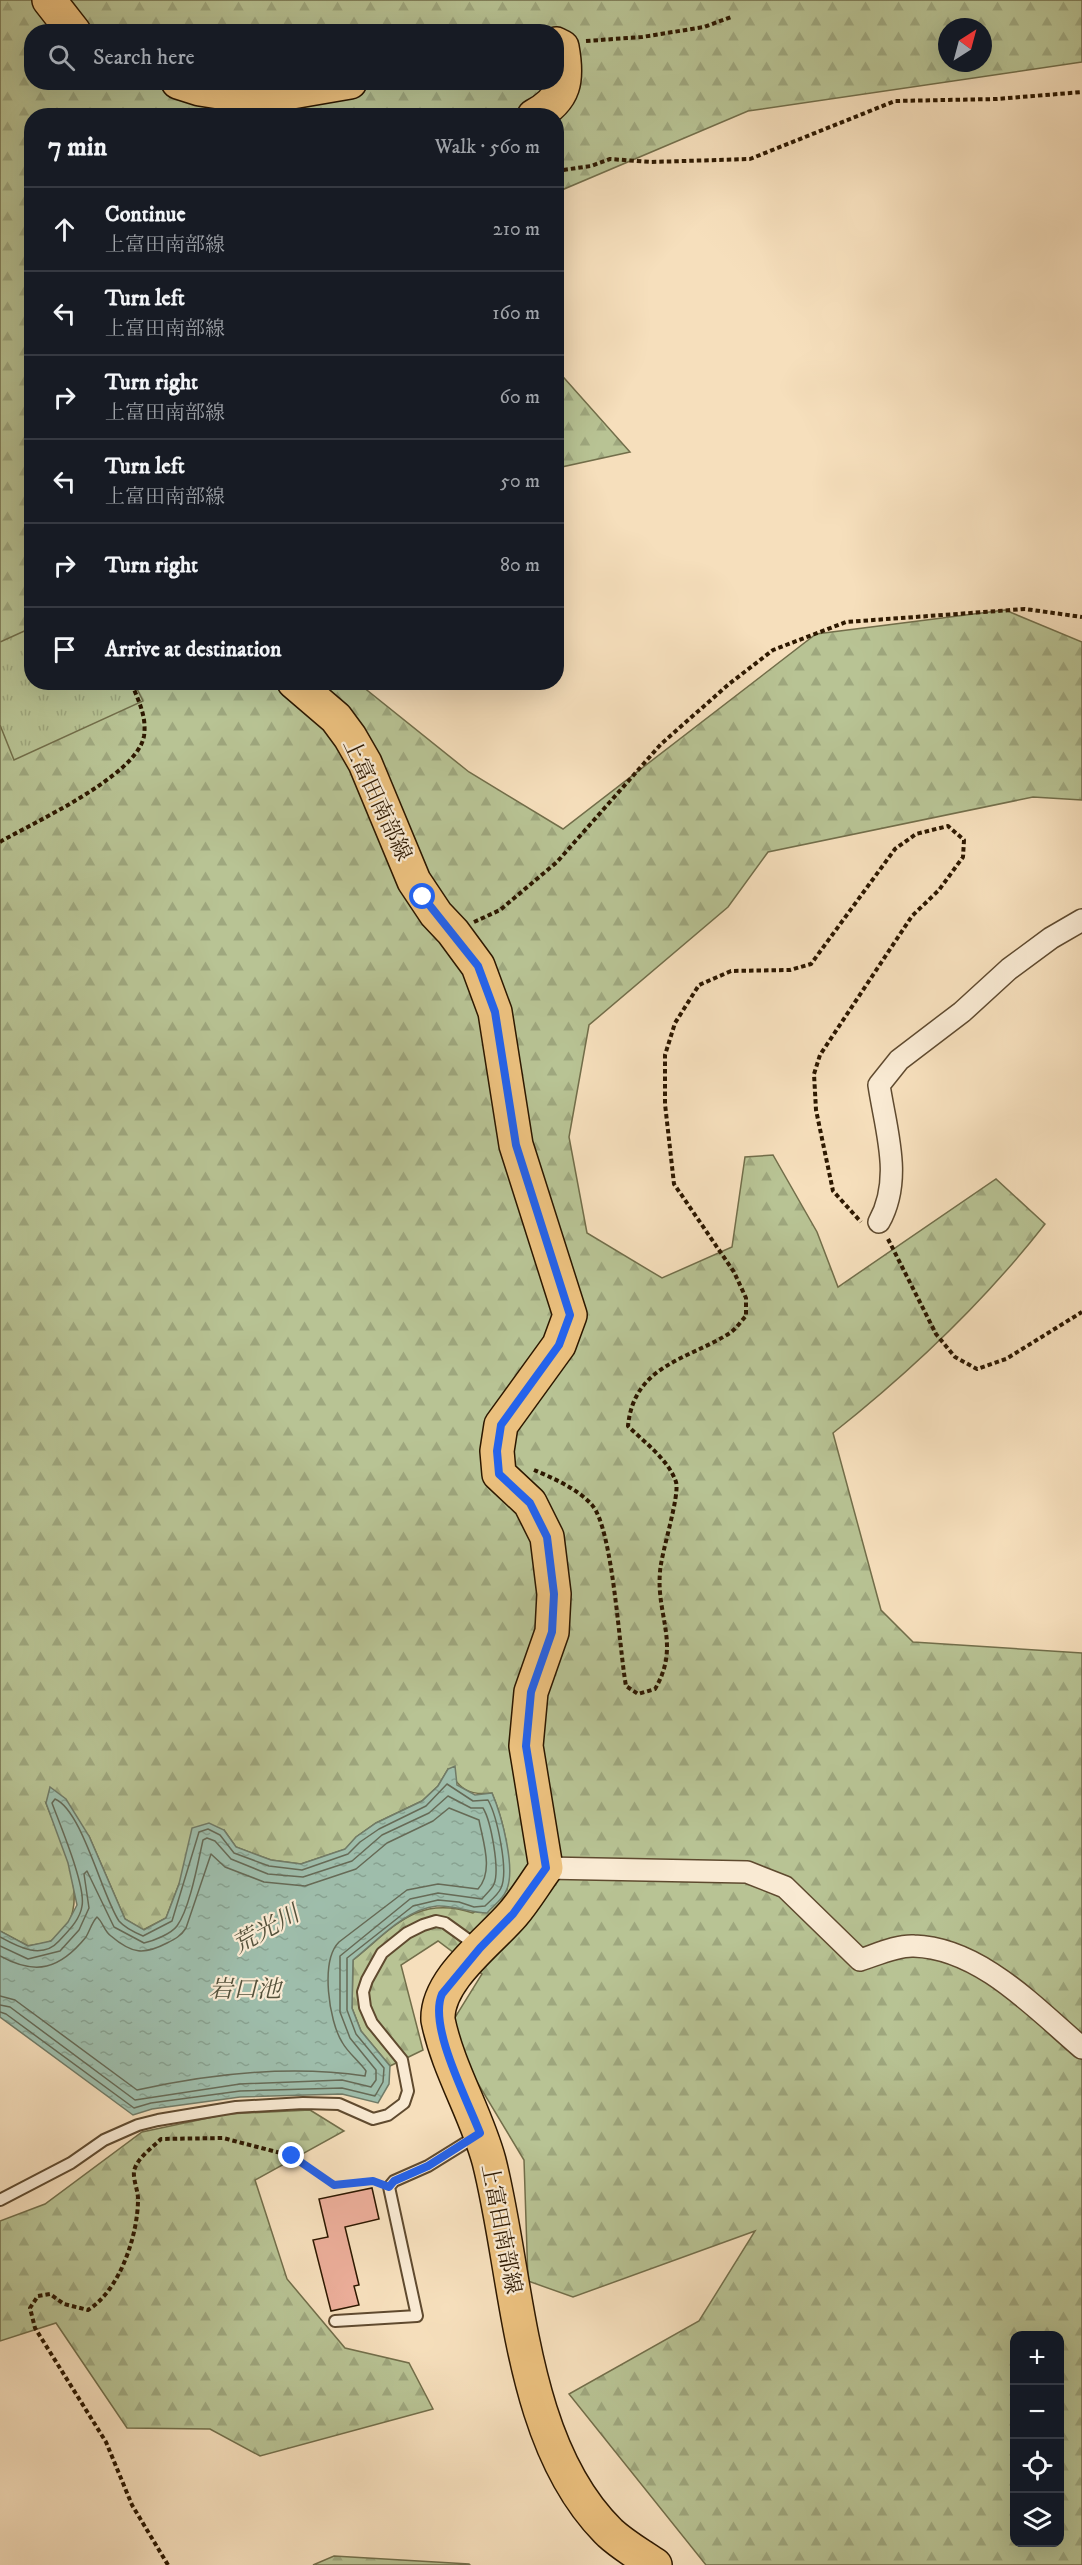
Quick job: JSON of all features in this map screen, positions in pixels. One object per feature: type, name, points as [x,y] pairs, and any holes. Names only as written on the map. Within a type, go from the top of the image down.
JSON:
[{"type":"main road","points":[[50,0],[68,24]]},
{"type":"main road","points":[[564,64],[566,71],[564,87]]},
{"type":"main road","points":[[206,90],[257,98],[304,90]]},
{"type":"main road","points":[[548,108],[562,90]]},
{"type":"main road","name":"上富田南部線","points":[[303,690],[336,718],[350,737],[365,763],[414,881],[436,914],[453,932],[478,966],[495,1012],[516,1145],[570,1315],[559,1345],[501,1425],[497,1451],[499,1474],[530,1503],[547,1537],[554,1594],[552,1632],[531,1692],[526,1746],[546,1868],[513,1914],[480,1948],[442,1994],[437,2010],[440,2028],[489,2163],[536,2399],[582,2499],[611,2534],[655,2565]]},
{"type":"street","points":[[879,1222],[890,1203],[893,1168],[879,1085],[899,1060],[962,1012],[1009,969],[1051,938],[1082,920]]},
{"type":"street","points":[[546,1868],[747,1872],[785,1887],[860,1960],[914,1946],[951,1953],[992,1974],[1082,2048]]},
{"type":"lane","points":[[0,2200],[70,2163],[104,2140],[138,2125],[158,2120],[236,2107],[303,2103],[339,2104],[373,2119],[388,2115],[404,2103],[408,2091],[402,2060],[372,2023],[365,2007],[363,1992],[374,1965],[382,1953],[407,1933],[436,1921],[445,1923],[480,1948]]},
{"type":"lane","points":[[335,2321],[417,2316],[389,2187],[394,2181],[428,2166],[480,2133]]},
{"type":"path","points":[[564,45],[591,40],[642,37],[704,27],[731,17]]},
{"type":"path","points":[[564,170],[591,166],[610,159],[651,162],[750,159],[895,101],[997,99],[1082,92]]},
{"type":"path","points":[[453,932],[500,910],[557,862],[661,744],[729,684],[773,650],[846,622],[1025,609],[1082,617]]},
{"type":"path","points":[[0,842],[40,821],[101,783],[132,758],[143,739],[144,728],[143,711],[134,690]]},
{"type":"path","points":[[497,1451],[536,1471],[551,1475],[593,1506],[606,1535],[626,1686],[638,1694],[655,1689],[664,1674],[668,1644],[659,1574],[677,1485],[668,1466],[628,1426],[630,1405],[653,1374],[686,1354],[732,1332],[746,1316],[746,1298],[734,1272],[674,1184],[665,1104],[665,1056],[675,1023],[699,985],[731,971],[790,970],[811,964],[894,849],[916,834],[948,826],[964,840],[963,856],[939,890],[912,916],[820,1055],[814,1074],[816,1110],[833,1191],[859,1222],[879,1222],[936,1334],[955,1357],[977,1369],[1006,1359],[1082,1311]]},
{"type":"path","points":[[168,2565],[132,2505],[106,2442],[35,2328],[30,2308],[38,2296],[50,2295],[64,2304],[88,2310],[112,2289],[136,2225],[138,2198],[134,2172],[140,2159],[161,2139],[223,2138],[292,2156],[334,2185],[373,2181],[389,2187]]},
{"type":"green space","points":[[0,0],[1082,0],[1082,62],[748,111],[564,189],[564,108],[24,108],[24,690],[367,690],[469,772],[563,829],[816,634],[1005,610],[1082,642],[1082,800],[1033,797],[768,852],[728,907],[589,1025],[569,1137],[587,1233],[662,1278],[732,1247],[745,1157],[773,1155],[817,1232],[838,1287],[996,1179],[1045,1224],[997,1281],[945,1335],[890,1386],[833,1433],[881,1610],[913,1642],[1082,1653],[1082,2565],[706,2565],[569,2394],[699,2321],[755,2231],[573,2297],[528,2281],[524,2160],[465,2062],[454,2019],[482,1974],[438,1941],[401,1965],[423,2050],[390,2066],[361,2031],[352,2008],[353,1960],[407,1917],[436,1908],[453,1908],[473,1913],[507,1890],[506,1841],[492,1793],[484,1794],[466,1790],[456,1782],[448,1769],[438,1786],[422,1801],[376,1823],[356,1837],[346,1849],[301,1864],[271,1860],[236,1847],[224,1830],[179,1884],[166,1918],[143,1930],[125,1919],[89,1836],[46,1803],[72,1875],[74,1895],[72,1913],[65,1928],[46,1943],[28,1946],[0,1931]]},
{"type":"green space","points":[[564,378],[630,452],[564,466]]},
{"type":"green space","points":[[24,631],[24,690],[138,690],[143,701],[14,760],[0,725],[0,642]]},
{"type":"green space","points":[[310,2110],[344,2131],[255,2180],[287,2279],[345,2348],[409,2363],[433,2409],[260,2456],[210,2429],[127,2428],[56,2323],[0,2341],[0,2221],[45,2204],[142,2132],[227,2114]]},
{"type":"green space","points":[[334,2556],[469,2564],[470,2565],[313,2565]]},
{"type":"water","name":"岩口池","points":[[455,1766],[457,1785],[475,1795],[492,1793],[500,1814],[509,1856],[509,1882],[503,1897],[487,1913],[444,1906],[425,1908],[403,1919],[353,1960],[352,2008],[361,2031],[390,2066],[389,2084],[378,2103],[342,2094],[240,2097],[152,2109],[133,2115],[0,2017],[0,1931],[28,1946],[51,1941],[68,1922],[77,1905],[68,1863],[46,1803],[50,1787],[66,1799],[89,1836],[125,1919],[144,1930],[166,1918],[179,1884],[192,1828],[209,1823],[224,1830],[236,1847],[271,1860],[301,1864],[345,1849],[356,1837],[376,1823],[422,1801],[438,1786],[448,1769]]},
{"type":"building","points":[[372,2188],[379,2219],[345,2227],[359,2285],[354,2286],[359,2305],[331,2311],[313,2240],[328,2237],[319,2199]]},
{"type":"route","points":[[292,2156],[334,2185],[373,2181],[389,2187],[394,2181],[428,2166],[480,2133],[440,2028],[437,2010],[442,1994],[480,1948],[513,1914],[546,1868],[526,1746],[531,1692],[552,1632],[554,1594],[547,1537],[530,1503],[499,1474],[497,1451],[501,1425],[559,1345],[570,1315],[516,1145],[495,1012],[478,966],[423,897]]},
{"type":"water label","name":"荒光川","points":[[266,1930]]}]
